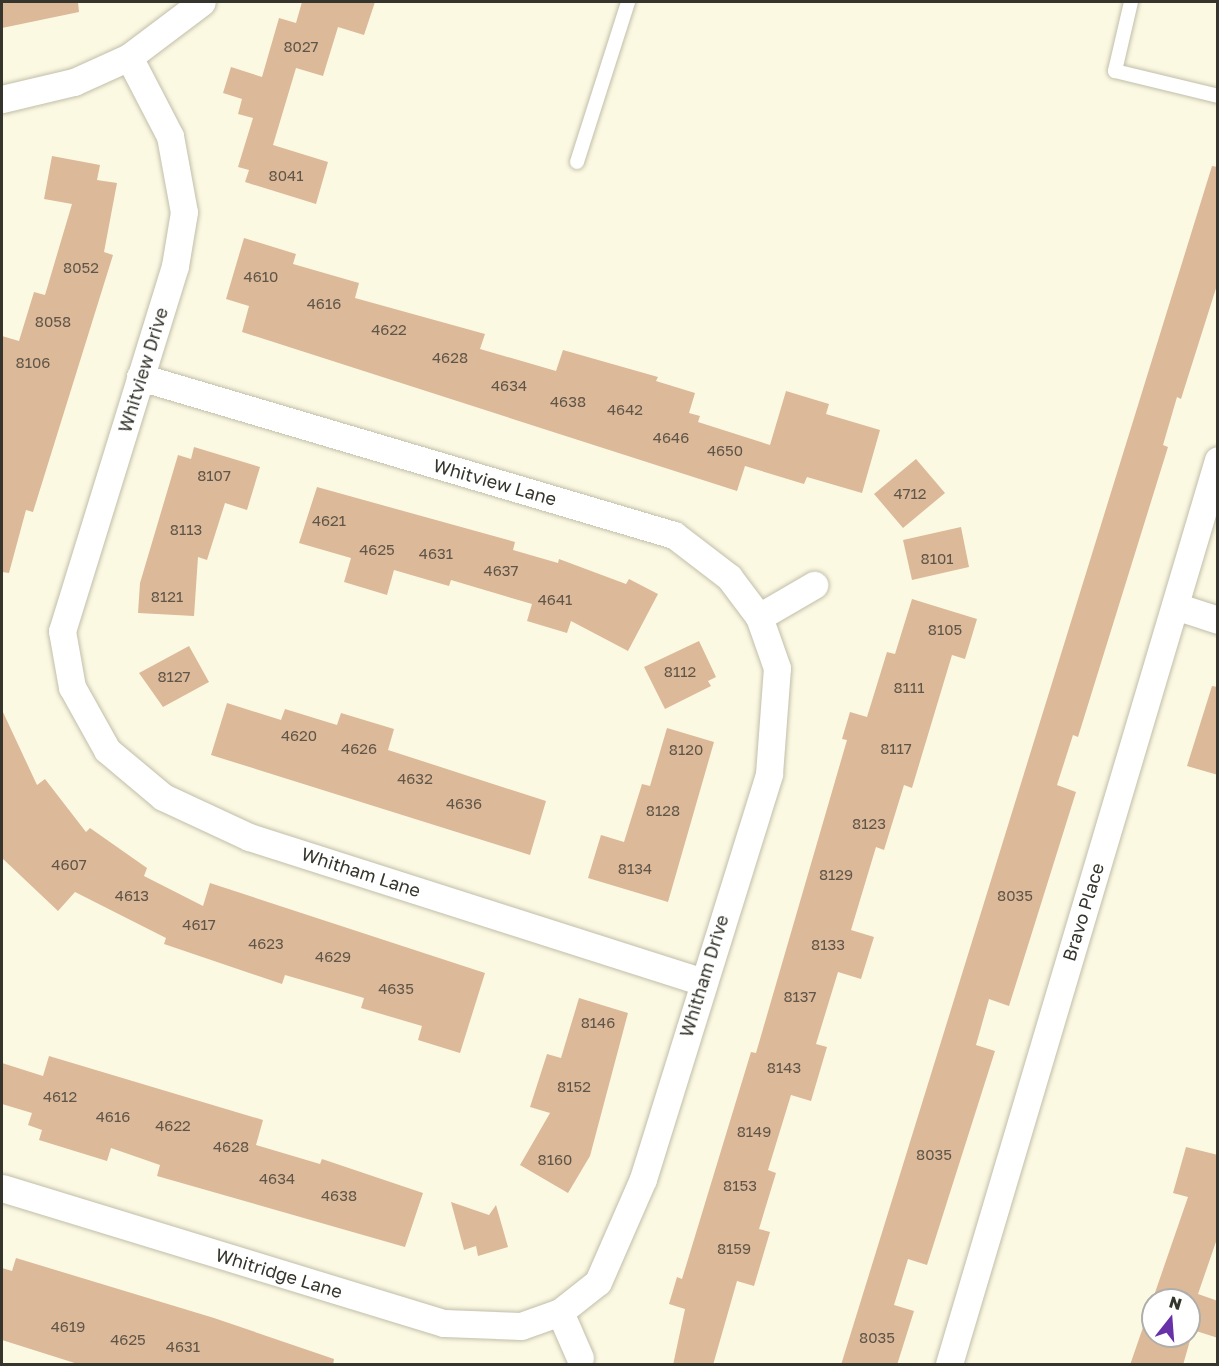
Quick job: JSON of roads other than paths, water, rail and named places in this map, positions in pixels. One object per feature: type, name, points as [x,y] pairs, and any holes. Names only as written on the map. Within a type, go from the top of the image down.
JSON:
[{"type":"street","points":[[2,99],[74,82],[129,57],[202,2]]},
{"type":"street","name":"Whitview Drive","points":[[72,687],[62,631],[178,255],[183,198],[170,136],[129,57]]},
{"type":"street","name":"Whitview Lane","points":[[140,377],[674,535],[729,577],[759,617]]},
{"type":"street","name":"Bravo Place","points":[[949,1365],[1218,460]]},
{"type":"street","points":[[759,617],[814,585]]},
{"type":"street","points":[[1175,606],[1218,620]]},
{"type":"street","name":"Whitham Drive","points":[[560,1312],[598,1282],[626,1221],[769,774],[777,668],[759,617]]},
{"type":"street","name":"Whitham Lane","points":[[72,687],[107,750],[163,797],[249,837],[702,982]]},
{"type":"street","name":"Whitridge Lane","points":[[2,1188],[444,1323],[521,1326],[560,1312]]},
{"type":"street","points":[[560,1312],[580,1358]]},
{"type":"lane","points":[[577,162],[628,2]]},
{"type":"lane","points":[[1131,2],[1115,71],[1218,96]]}]
